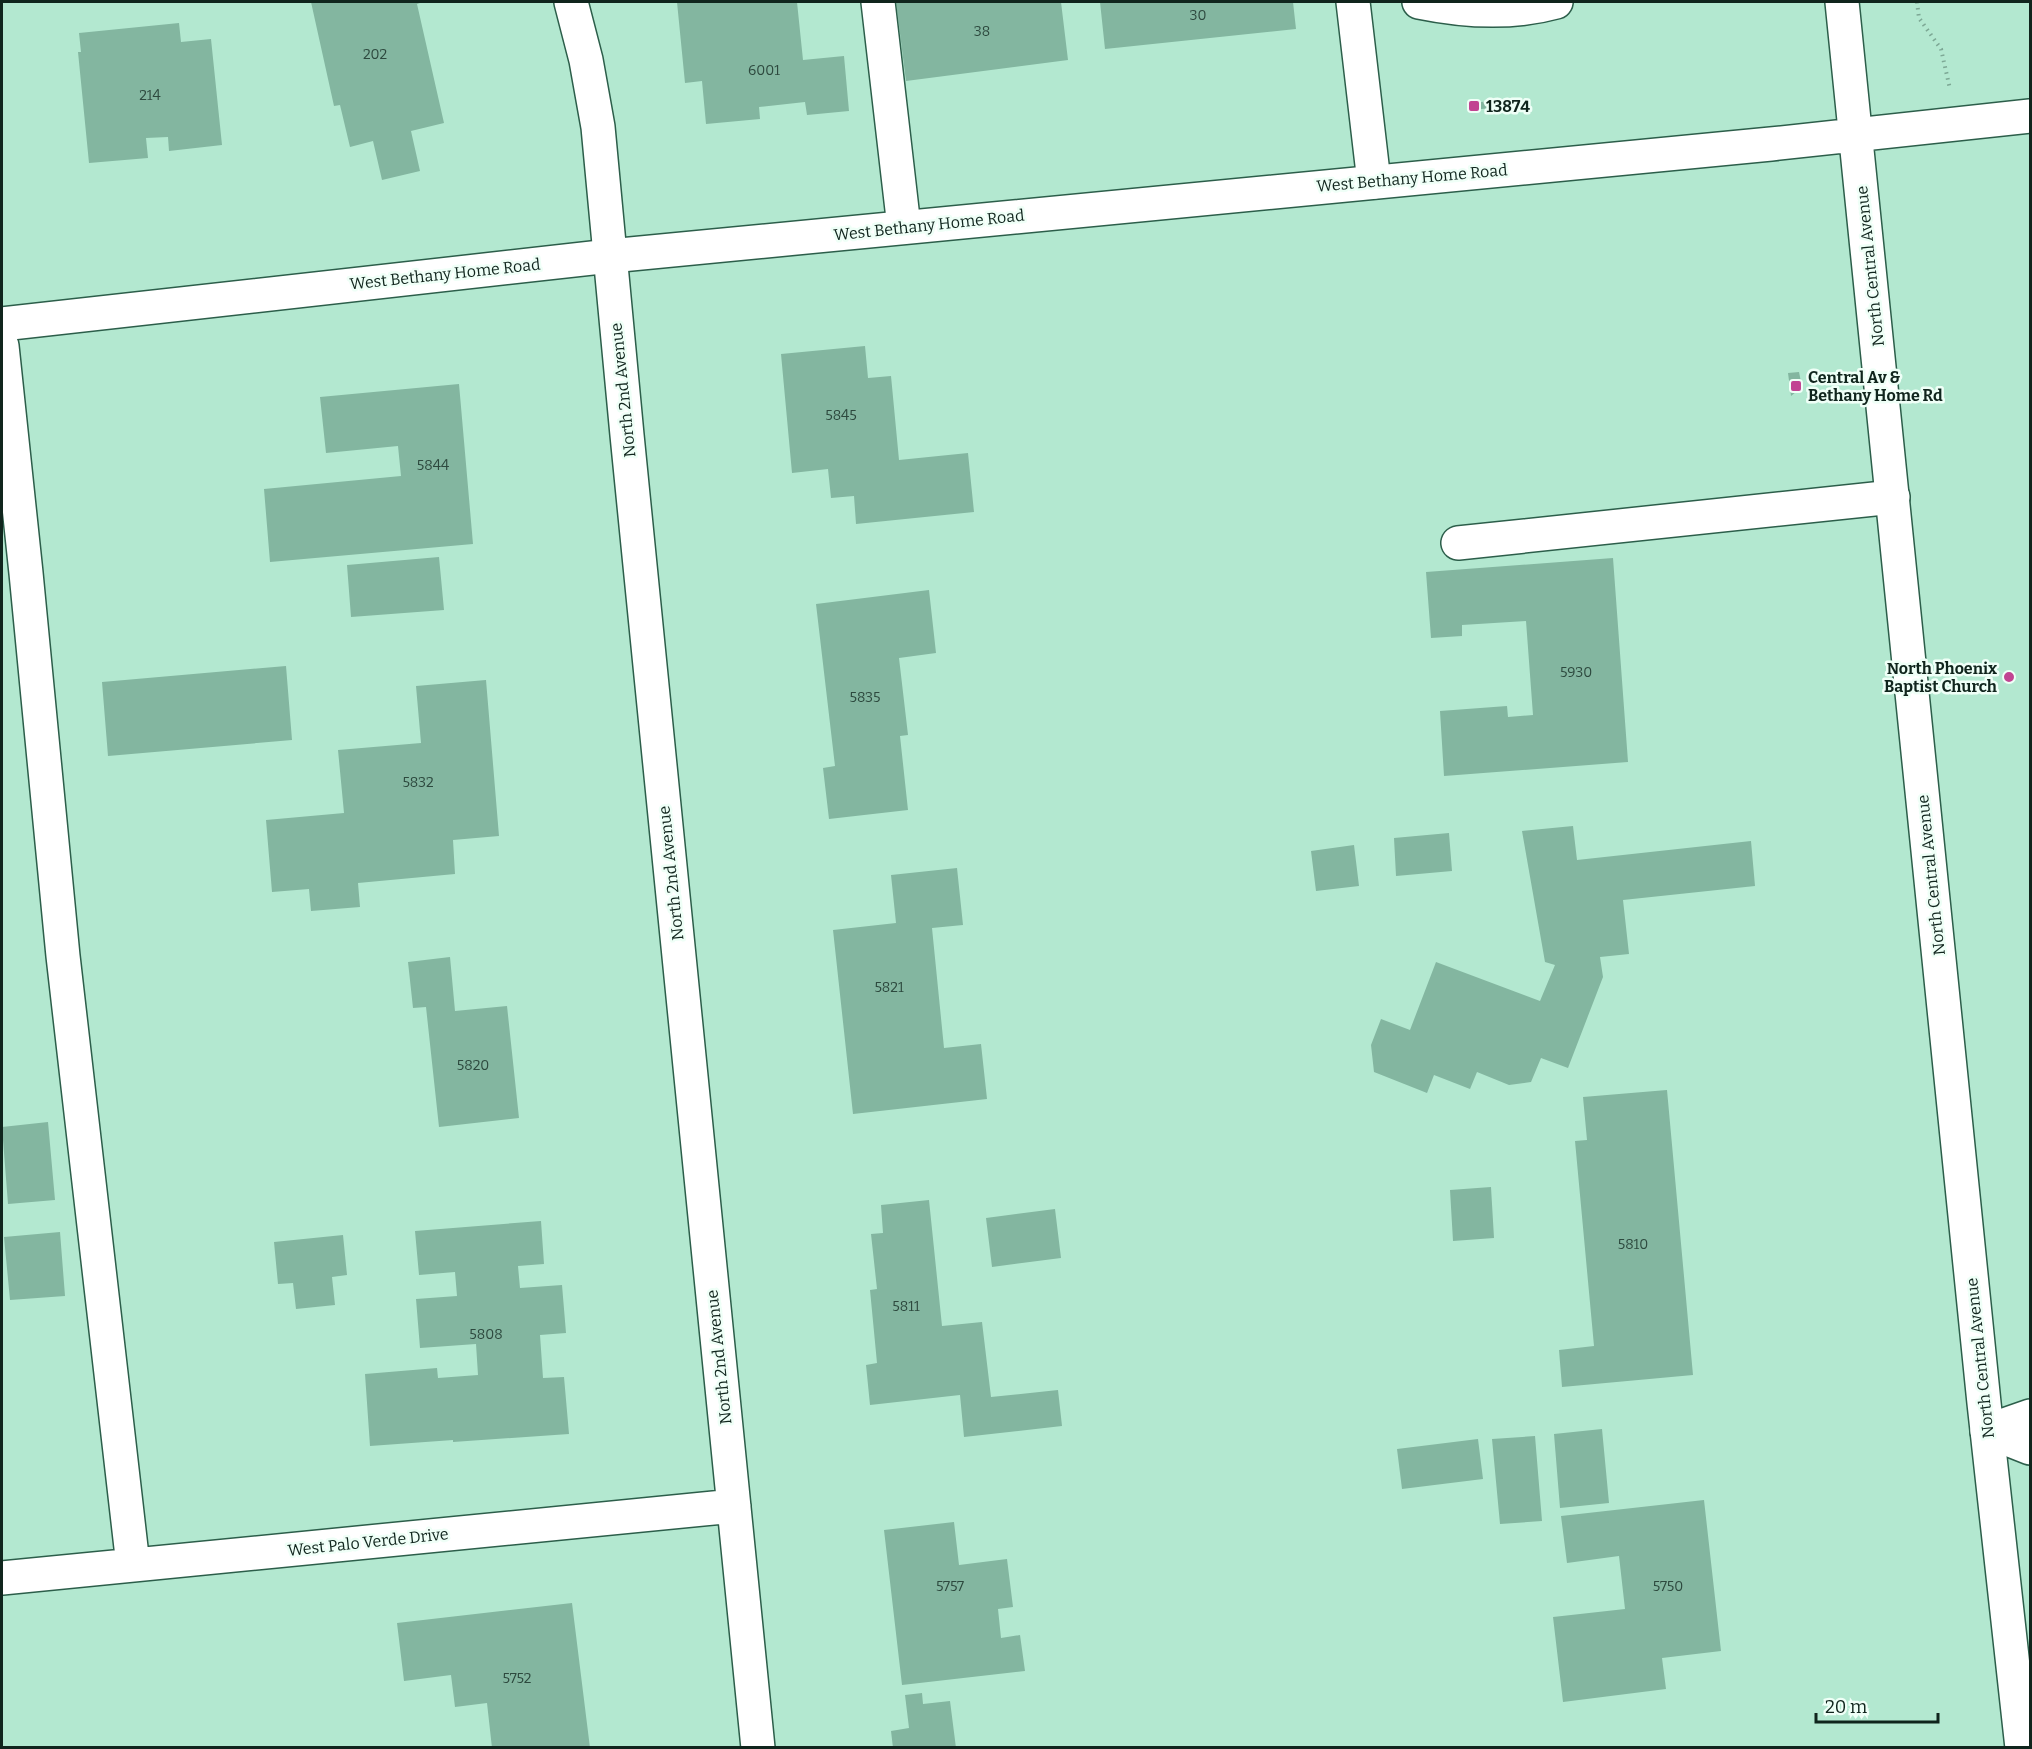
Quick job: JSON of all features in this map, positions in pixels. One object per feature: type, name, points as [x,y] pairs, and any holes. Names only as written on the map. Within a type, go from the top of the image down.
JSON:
[{"type":"main road","name":"North 2nd Avenue","points":[[571,2],[596,110],[758,1748]]},
{"type":"main road","points":[[878,2],[904,227]]},
{"type":"main road","points":[[1353,2],[1374,182]]},
{"type":"main road","points":[[1419,2],[1476,10],[1516,8],[1556,2]]},
{"type":"main road","name":"North Central Avenue","points":[[1842,2],[1987,1431],[2022,1748]]},
{"type":"main road","name":"West Bethany Home Road","points":[[2,324],[610,256],[1857,135],[2031,116]]},
{"type":"main road","points":[[2,346],[63,956],[134,1565]]},
{"type":"main road","points":[[1458,543],[1893,497]]},
{"type":"main road","points":[[1987,1431],[2031,1416]]},
{"type":"main road","points":[[1987,1431],[2031,1448]]},
{"type":"main road","name":"West Palo Verde Drive","points":[[2,1578],[734,1506]]},
{"type":"path","points":[[1917,2],[1919,18],[1941,49],[1946,70]]},
{"type":"building","points":[[311,2],[423,2],[417,4],[444,123],[411,131],[420,171],[382,180],[373,141],[350,147],[340,105],[334,106]]},
{"type":"building","points":[[677,2],[797,2],[803,60],[844,56],[849,111],[807,115],[805,102],[759,107],[760,119],[706,124],[702,81],[685,83]]},
{"type":"building","points":[[896,2],[1061,2],[1068,60],[906,81]]},
{"type":"building","points":[[1100,2],[1293,2],[1296,29],[1105,49]]},
{"type":"building","points":[[179,23],[181,42],[211,39],[222,145],[169,151],[168,137],[146,138],[148,158],[89,163],[78,52],[81,52],[79,33]]},
{"type":"building","points":[[1492,101],[1492,108],[1471,110],[1470,103]]},
{"type":"building","points":[[865,346],[868,378],[891,376],[899,460],[968,453],[974,512],[856,524],[854,496],[831,498],[828,469],[792,473],[781,354]]},
{"type":"building","points":[[1799,372],[1802,387],[1791,396],[1788,373]]},
{"type":"building","points":[[459,384],[473,544],[270,562],[264,489],[401,476],[398,446],[326,453],[320,397]]},
{"type":"building","points":[[439,557],[444,610],[351,617],[347,565]]},
{"type":"building","points":[[1613,558],[1628,762],[1444,776],[1440,711],[1507,706],[1508,717],[1533,715],[1526,621],[1462,625],[1462,636],[1431,638],[1426,572]]},
{"type":"building","points":[[929,590],[936,653],[899,658],[908,735],[900,736],[908,810],[829,819],[823,768],[835,766],[816,604]]},
{"type":"building","points":[[286,666],[292,740],[108,756],[102,682]]},
{"type":"building","points":[[486,680],[499,836],[453,840],[455,874],[358,883],[360,907],[311,911],[309,889],[272,892],[266,820],[344,813],[338,750],[421,743],[416,686]]},
{"type":"building","points":[[1573,826],[1577,860],[1751,841],[1755,886],[1623,900],[1629,954],[1600,957],[1603,977],[1568,1068],[1541,1058],[1531,1082],[1509,1085],[1477,1072],[1470,1089],[1434,1075],[1427,1093],[1374,1072],[1371,1045],[1381,1019],[1410,1030],[1436,962],[1540,1001],[1555,965],[1545,962],[1522,831]]},
{"type":"building","points":[[1449,833],[1452,871],[1396,876],[1394,838]]},
{"type":"building","points":[[1354,845],[1359,886],[1316,891],[1311,851]]},
{"type":"building","points":[[957,868],[963,925],[932,928],[944,1048],[981,1044],[987,1099],[853,1114],[833,930],[896,923],[891,875]]},
{"type":"building","points":[[450,957],[455,1011],[507,1006],[519,1118],[439,1127],[426,1007],[413,1008],[408,962]]},
{"type":"building","points":[[1667,1090],[1693,1375],[1562,1387],[1559,1350],[1594,1346],[1575,1141],[1587,1140],[1583,1097]]},
{"type":"building","points":[[48,1122],[55,1200],[8,1204],[2,1127]]},
{"type":"building","points":[[1491,1187],[1494,1238],[1453,1241],[1450,1190]]},
{"type":"building","points":[[929,1200],[942,1326],[982,1322],[991,1397],[1058,1390],[1062,1426],[964,1437],[960,1395],[870,1405],[866,1365],[877,1363],[870,1290],[877,1289],[871,1234],[883,1233],[881,1205]]},
{"type":"building","points":[[1055,1209],[1061,1258],[992,1267],[986,1218]]},
{"type":"building","points":[[541,1221],[544,1264],[518,1266],[520,1288],[562,1285],[566,1333],[540,1335],[543,1378],[564,1377],[569,1434],[370,1446],[365,1374],[437,1368],[438,1378],[478,1375],[476,1344],[420,1348],[416,1299],[457,1296],[455,1272],[419,1275],[415,1231]]},
{"type":"building","points":[[60,1232],[65,1296],[10,1300],[4,1237]]},
{"type":"building","points":[[343,1235],[347,1275],[332,1277],[335,1305],[296,1309],[293,1283],[278,1284],[274,1242]]},
{"type":"building","points":[[1602,1429],[1609,1503],[1560,1508],[1554,1434]]},
{"type":"building","points":[[1535,1436],[1542,1521],[1500,1524],[1492,1439]]},
{"type":"building","points":[[1478,1439],[1483,1479],[1402,1489],[1397,1449]]},
{"type":"building","points":[[1704,1500],[1721,1651],[1662,1658],[1666,1689],[1563,1702],[1553,1617],[1625,1609],[1619,1556],[1567,1563],[1561,1516]]},
{"type":"building","points":[[954,1522],[959,1565],[1007,1559],[1013,1607],[998,1609],[1001,1638],[1020,1635],[1025,1671],[902,1685],[884,1530]]},
{"type":"building","points":[[572,1603],[590,1748],[492,1748],[487,1703],[455,1707],[451,1675],[404,1681],[397,1623]]},
{"type":"building","points":[[922,1693],[923,1704],[950,1701],[956,1748],[893,1748],[891,1731],[909,1728],[905,1695]]},
{"type":"place","name":"13874","points":[[1474,106]]},
{"type":"place","name":"Central Av & Bethany Home Rd","points":[[1796,386]]},
{"type":"place","name":"North Phoenix Baptist Church","points":[[2009,677]]}]
